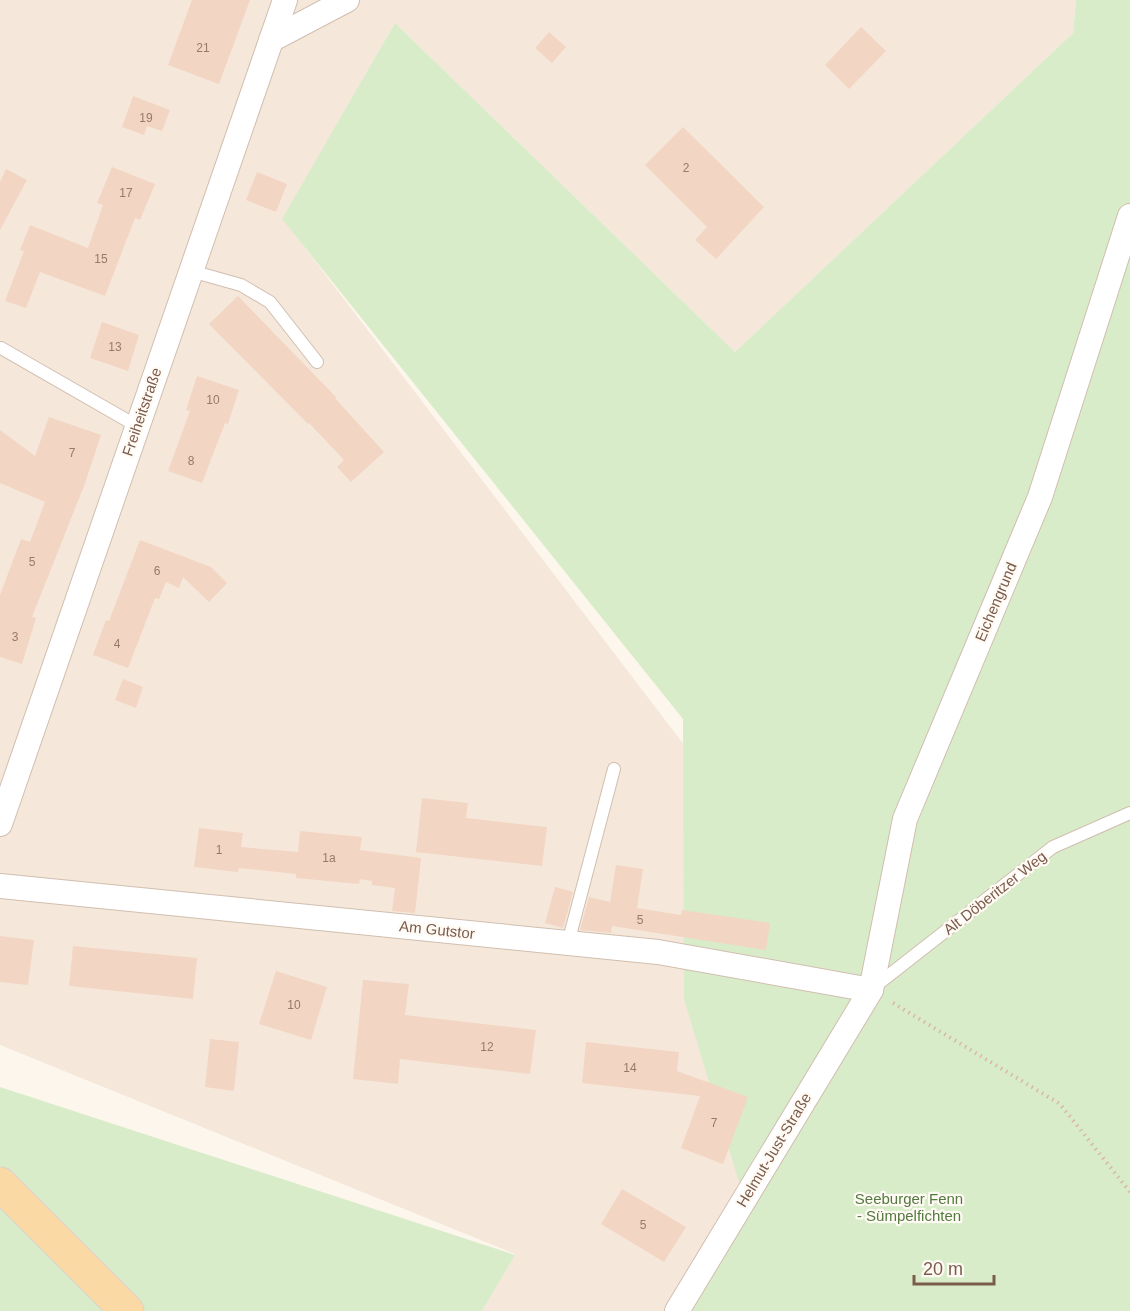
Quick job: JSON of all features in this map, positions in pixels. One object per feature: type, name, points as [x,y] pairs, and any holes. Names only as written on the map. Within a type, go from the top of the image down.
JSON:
[{"type":"main road","points":[[0,1184],[127,1311]]},
{"type":"street","name":"Freiheitstraße","points":[[0,824],[285,0]]},
{"type":"street","points":[[271,40],[347,0]]},
{"type":"street","name":"Eichengrund","points":[[871,990],[905,819],[1040,497],[1130,216]]},
{"type":"street","name":"Am Gutstor","points":[[0,886],[658,952],[871,990]]},
{"type":"street","name":"Helmut-Just-Straße","points":[[677,1311],[871,990]]},
{"type":"lane","points":[[191,271],[241,285],[270,302],[317,362]]},
{"type":"lane","points":[[2,348],[137,426]]},
{"type":"lane","points":[[568,943],[614,769]]},
{"type":"lane","name":"Alt Döberitzer Weg","points":[[871,990],[1053,847],[1130,813]]},
{"type":"path","points":[[871,990],[1060,1104],[1130,1192]]},
{"type":"shaded area","points":[[0,0],[1076,0],[1073,33],[735,352],[395,23],[283,219],[871,990],[677,1311],[482,1311],[515,1254],[0,1045]]},
{"type":"green space","name":"Seeburger Fenn - Sümpelfichten","points":[[1076,0],[1130,0],[1130,1311],[683,1311],[747,1209],[684,999],[683,719],[282,219],[395,23],[735,352],[1073,33]]},
{"type":"green space","points":[[0,1087],[515,1255],[482,1311],[0,1311]]},
{"type":"building","points":[[192,0],[250,0],[219,84],[168,65]]},
{"type":"building","points":[[861,27],[886,51],[849,89],[825,65]]},
{"type":"building","points":[[549,32],[566,47],[552,63],[535,48]]},
{"type":"building","points":[[133,96],[170,110],[162,131],[147,126],[144,135],[122,127]]},
{"type":"building","points":[[683,127],[764,207],[716,259],[695,240],[707,227],[645,165]]},
{"type":"building","points":[[112,167],[155,184],[140,220],[135,218],[105,296],[40,272],[26,308],[5,301],[24,251],[20,250],[30,225],[88,248],[103,205],[97,203]]},
{"type":"building","points":[[6,169],[27,180],[0,230],[0,182]]},
{"type":"building","points":[[257,172],[287,184],[276,212],[246,200]]},
{"type":"building","points":[[238,296],[336,397],[384,452],[351,482],[337,467],[344,460],[209,324]]},
{"type":"building","points":[[102,322],[139,335],[128,371],[90,358]]},
{"type":"building","points":[[197,376],[239,390],[228,424],[225,423],[202,483],[168,471],[190,411],[186,410]]},
{"type":"building","points":[[49,417],[101,435],[84,486],[32,617],[36,618],[22,664],[0,657],[0,595],[21,539],[30,542],[45,502],[0,483],[0,430],[35,456]]},
{"type":"building","points":[[140,540],[211,567],[227,583],[209,602],[183,577],[179,588],[166,582],[159,599],[155,598],[128,668],[93,655],[106,620],[109,621]]},
{"type":"building","points":[[123,679],[143,687],[136,708],[115,700]]},
{"type":"building","points":[[422,798],[468,803],[466,818],[547,827],[542,866],[416,852]]},
{"type":"building","points":[[199,828],[243,833],[241,847],[298,852],[300,831],[362,837],[360,850],[421,858],[415,913],[392,911],[395,888],[372,885],[372,881],[360,879],[359,884],[296,878],[296,874],[239,868],[238,872],[194,867]]},
{"type":"building","points":[[616,865],[643,869],[637,908],[681,915],[682,910],[770,923],[766,950],[612,926],[611,933],[580,930],[589,897],[610,902]]},
{"type":"building","points":[[555,887],[573,892],[563,928],[545,923]]},
{"type":"building","points":[[0,936],[34,940],[28,985],[0,982]]},
{"type":"building","points":[[73,946],[197,958],[193,999],[69,986]]},
{"type":"building","points":[[276,971],[327,987],[311,1040],[259,1024]]},
{"type":"building","points":[[363,980],[409,984],[405,1015],[536,1030],[530,1074],[400,1059],[398,1084],[353,1079]]},
{"type":"building","points":[[210,1039],[239,1042],[234,1091],[205,1087]]},
{"type":"building","points":[[586,1042],[679,1052],[677,1071],[748,1097],[723,1164],[681,1148],[700,1096],[582,1083]]},
{"type":"building","points":[[622,1189],[686,1227],[664,1262],[601,1224]]}]
